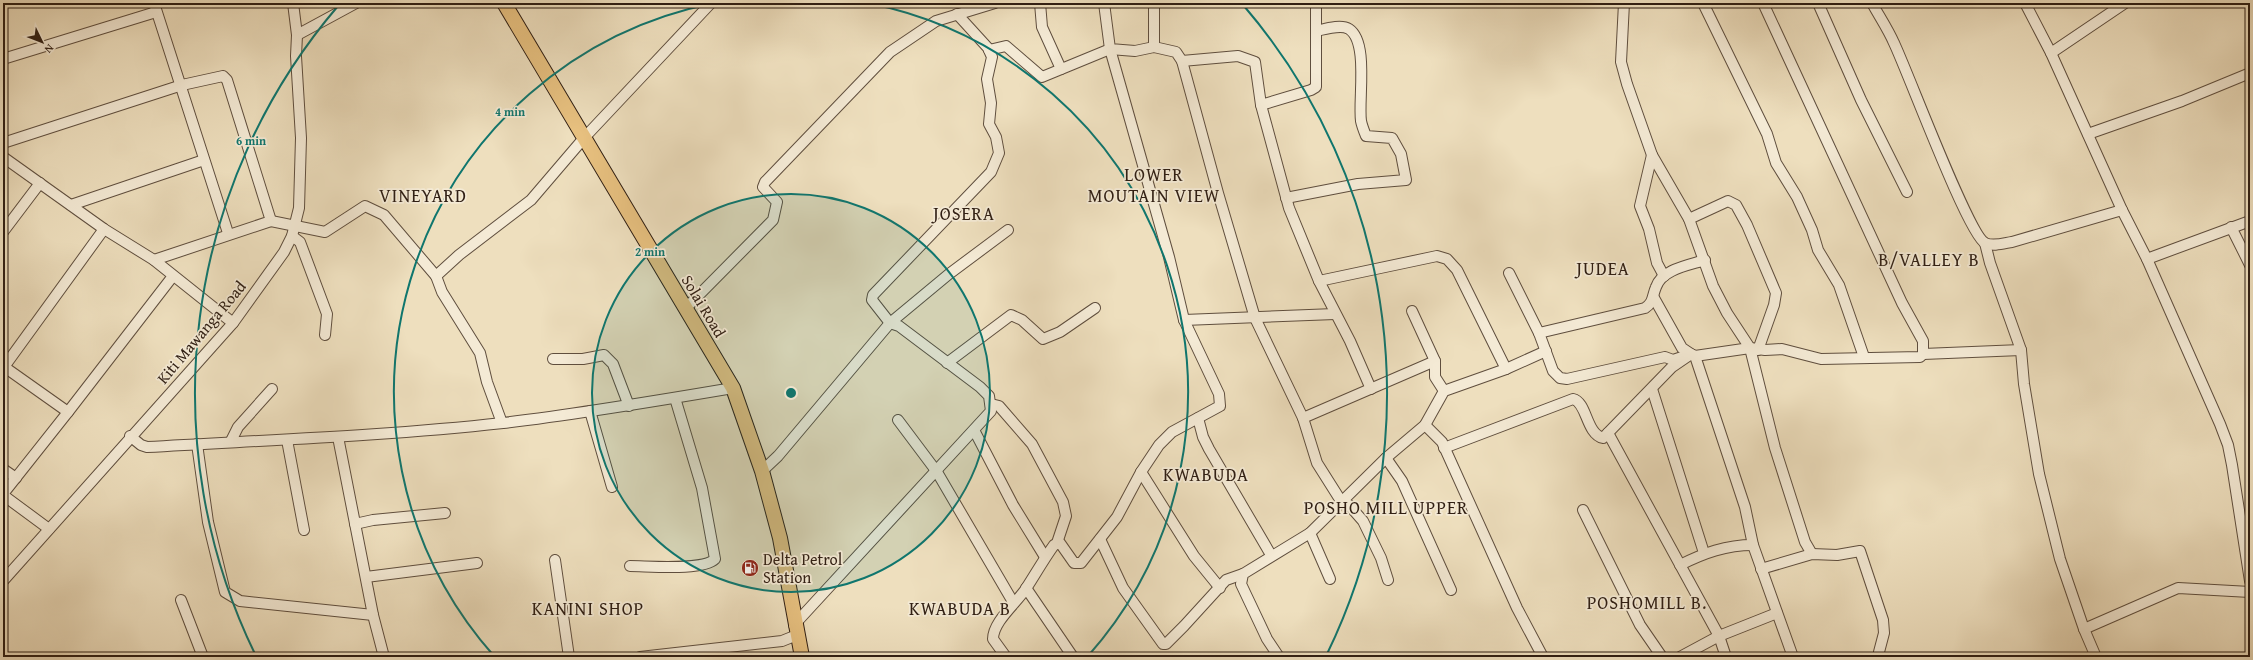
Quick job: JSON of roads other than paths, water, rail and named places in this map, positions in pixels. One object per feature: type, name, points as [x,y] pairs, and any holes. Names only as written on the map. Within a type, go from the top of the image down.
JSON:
[{"type":"highway","name":"Solai Road","points":[[504,3],[529,48],[733,388],[762,471],[780,538],[795,630],[802,657]]},
{"type":"street","name":"Kiti Mawanga Road","points":[[3,581],[130,436],[233,323],[284,252],[294,232],[299,208],[302,138],[296,56],[297,35],[293,3]]},
{"type":"street","points":[[297,35],[356,3]]},
{"type":"street","points":[[436,276],[459,255],[531,200],[584,138],[710,3]]},
{"type":"street","points":[[685,309],[773,220],[777,202],[764,187],[770,177],[890,52],[924,27],[957,14],[995,3]]},
{"type":"street","points":[[1040,3],[1042,27],[1061,69]]},
{"type":"street","points":[[1057,543],[1063,546],[1077,565],[1081,563],[1117,517],[1141,472],[1159,445],[1172,432],[1220,406],[1219,394],[1184,320],[1169,257],[1110,49],[1104,3]]},
{"type":"street","points":[[1154,3],[1154,47]]},
{"type":"street","points":[[1261,105],[1311,90],[1316,87],[1316,3]]},
{"type":"street","points":[[1624,3],[1621,62],[1652,155],[1689,219],[1705,260],[1713,286],[1727,313],[1754,349],[1775,448],[1805,542],[1812,554]]},
{"type":"street","points":[[1703,3],[1766,134],[1776,163],[1797,197],[1818,250],[1839,285],[1864,356]]},
{"type":"street","points":[[1763,3],[1902,303],[1923,342],[1923,354]]},
{"type":"street","points":[[1818,3],[1861,100],[1907,192]]},
{"type":"street","points":[[1872,3],[1894,43],[1962,206],[1979,236],[1985,243],[1990,263],[2021,350],[2024,384],[2039,474],[2060,559],[2084,629],[2096,657]]},
{"type":"street","points":[[2026,3],[2051,53],[2122,210],[2147,259],[2228,445],[2250,581]]},
{"type":"street","points":[[2051,53],[2125,3]]},
{"type":"street","points":[[3,59],[155,7],[182,85],[204,160],[228,233]]},
{"type":"street","points":[[640,657],[782,641],[795,630],[991,411],[989,396],[980,386],[899,326],[890,323],[872,300],[873,295],[990,172],[997,162],[999,146],[989,124],[991,102],[987,79],[992,57],[989,50],[957,14]]},
{"type":"street","points":[[1286,198],[1358,184],[1406,180],[1400,154],[1392,138],[1366,136],[1361,122],[1360,54],[1357,37],[1349,29],[1343,27],[1316,31]]},
{"type":"street","points":[[989,50],[1006,46],[1042,77],[1110,49],[1136,51],[1154,47],[1176,52],[1182,60],[1218,193],[1256,318],[1303,418],[1317,463],[1341,501],[1350,505],[1363,521],[1380,558],[1388,580]]},
{"type":"street","points":[[1182,60],[1238,56],[1255,62],[1261,105],[1286,198],[1319,281],[1371,389]]},
{"type":"street","points":[[2088,134],[2182,101],[2250,73]]},
{"type":"street","points":[[3,143],[182,85],[223,76],[227,80],[271,221]]},
{"type":"street","points":[[1652,155],[1640,206],[1649,229],[1656,263],[1664,276]]},
{"type":"street","points":[[3,157],[104,229],[154,260],[233,323]]},
{"type":"street","points":[[71,205],[204,160]]},
{"type":"street","points":[[3,232],[40,183]]},
{"type":"street","points":[[1689,219],[1728,201],[1736,205],[1747,225],[1776,294],[1774,305],[1754,349]]},
{"type":"street","points":[[154,260],[228,233],[271,221],[294,232],[325,232],[365,206],[384,215],[436,276],[442,292],[480,353],[487,382],[502,423]]},
{"type":"street","points":[[1985,243],[1997,244],[2012,242],[2122,210]]},
{"type":"street","points":[[2147,259],[2250,221]]},
{"type":"street","points":[[2231,227],[2250,265]]},
{"type":"street","points":[[68,412],[3,366],[104,229]]},
{"type":"street","points":[[762,471],[778,456],[890,323],[949,274],[1008,230]]},
{"type":"street","points":[[294,232],[300,242],[327,314],[325,335]]},
{"type":"street","points":[[1319,281],[1438,256],[1447,259],[1457,270],[1506,369]]},
{"type":"street","points":[[1539,334],[1644,308],[1650,304],[1654,298],[1656,286],[1664,276],[1705,260]]},
{"type":"street","points":[[1510,273],[1539,334],[1556,376],[1567,379],[1666,357],[1673,360],[1693,355],[1754,349],[1782,349],[1820,358],[1864,356],[1884,358],[1920,356],[1923,354],[2021,350]]},
{"type":"street","points":[[49,529],[3,494],[173,276]]},
{"type":"street","points":[[1654,298],[1682,348],[1693,355],[1745,507],[1753,545],[1793,657]]},
{"type":"street","points":[[947,362],[1011,315],[1022,320],[1044,339],[1060,332],[1095,308]]},
{"type":"street","points":[[1412,310],[1435,361],[1435,377],[1444,391]]},
{"type":"street","points":[[1184,320],[1336,314]]},
{"type":"street","points":[[1100,539],[1124,588],[1163,644],[1166,644],[1229,578],[1243,574],[1271,555],[1310,533],[1386,458],[1425,425],[1444,391],[1506,369],[1546,351]]},
{"type":"street","points":[[553,360],[583,359],[604,355],[613,364],[629,406]]},
{"type":"street","points":[[1444,448],[1572,399],[1579,403],[1595,434],[1603,438],[1672,367],[1693,355]]},
{"type":"street","points":[[1303,418],[1435,361]]},
{"type":"street","points":[[130,436],[141,445],[147,447],[232,441],[338,437],[502,423],[629,406],[733,388]]},
{"type":"street","points":[[232,441],[238,427],[272,389]]},
{"type":"street","points":[[1652,389],[1704,553]]},
{"type":"street","points":[[630,566],[696,565],[711,563],[715,559],[702,488],[675,398]]},
{"type":"street","points":[[991,404],[999,406],[1032,444],[1063,502],[1066,516],[1057,543],[1045,557],[1026,588],[1013,602],[994,632],[993,636],[1006,657]]},
{"type":"street","points":[[590,411],[612,487]]},
{"type":"street","points":[[1198,418],[1203,437],[1209,449],[1271,555]]},
{"type":"street","points":[[898,420],[937,472],[1013,602]]},
{"type":"street","points":[[1425,425],[1436,434],[1444,448],[1517,608],[1543,657]]},
{"type":"street","points":[[974,430],[1013,505],[1045,557]]},
{"type":"street","points":[[1608,433],[1719,636],[1726,657]]},
{"type":"street","points":[[338,437],[373,615],[384,657]]},
{"type":"street","points":[[287,440],[304,530]]},
{"type":"street","points":[[197,444],[208,522],[225,592],[240,601],[373,615]]},
{"type":"street","points":[[1386,458],[1402,481],[1451,590]]},
{"type":"street","points":[[3,469],[16,478]]},
{"type":"street","points":[[1141,472],[1194,556],[1220,588]]},
{"type":"street","points":[[1583,510],[1640,625],[1662,657]]},
{"type":"street","points":[[355,524],[373,520],[445,512]]},
{"type":"street","points":[[1310,533],[1330,579]]},
{"type":"street","points":[[1680,565],[1704,553],[1735,545],[1753,545]]},
{"type":"street","points":[[1761,568],[1812,554],[1837,555],[1860,551],[1883,620],[1884,633],[1879,652]]},
{"type":"street","points":[[555,560],[569,657]]},
{"type":"street","points":[[366,577],[477,563]]},
{"type":"street","points":[[1243,574],[1241,584],[1267,639],[1278,657]]},
{"type":"street","points":[[1026,588],[1073,657]]},
{"type":"street","points":[[2084,629],[2178,588],[2250,592]]},
{"type":"street","points":[[181,600],[203,657]]},
{"type":"street","points":[[1680,657],[1719,636],[1777,613]]},
{"type":"place","name":"Delta Petrol Station","points":[[750,568]]},
{"type":"district","name":"LOWER MOUTAIN VIEW","points":[[1154,184]]},
{"type":"district","name":"VINEYARD","points":[[423,195]]},
{"type":"district","name":"JOSERA","points":[[964,213]]},
{"type":"district","name":"B/VALLEY B","points":[[1929,259]]},
{"type":"district","name":"JUDEA","points":[[1603,268]]},
{"type":"district","name":"KWABUDA","points":[[1206,474]]},
{"type":"district","name":"POSHO MILL UPPER","points":[[1386,507]]},
{"type":"district","name":"POSHOMILL B.","points":[[1647,602]]},
{"type":"district","name":"KANINI SHOP","points":[[588,608]]},
{"type":"district","name":"KWABUDA B","points":[[960,608]]}]
